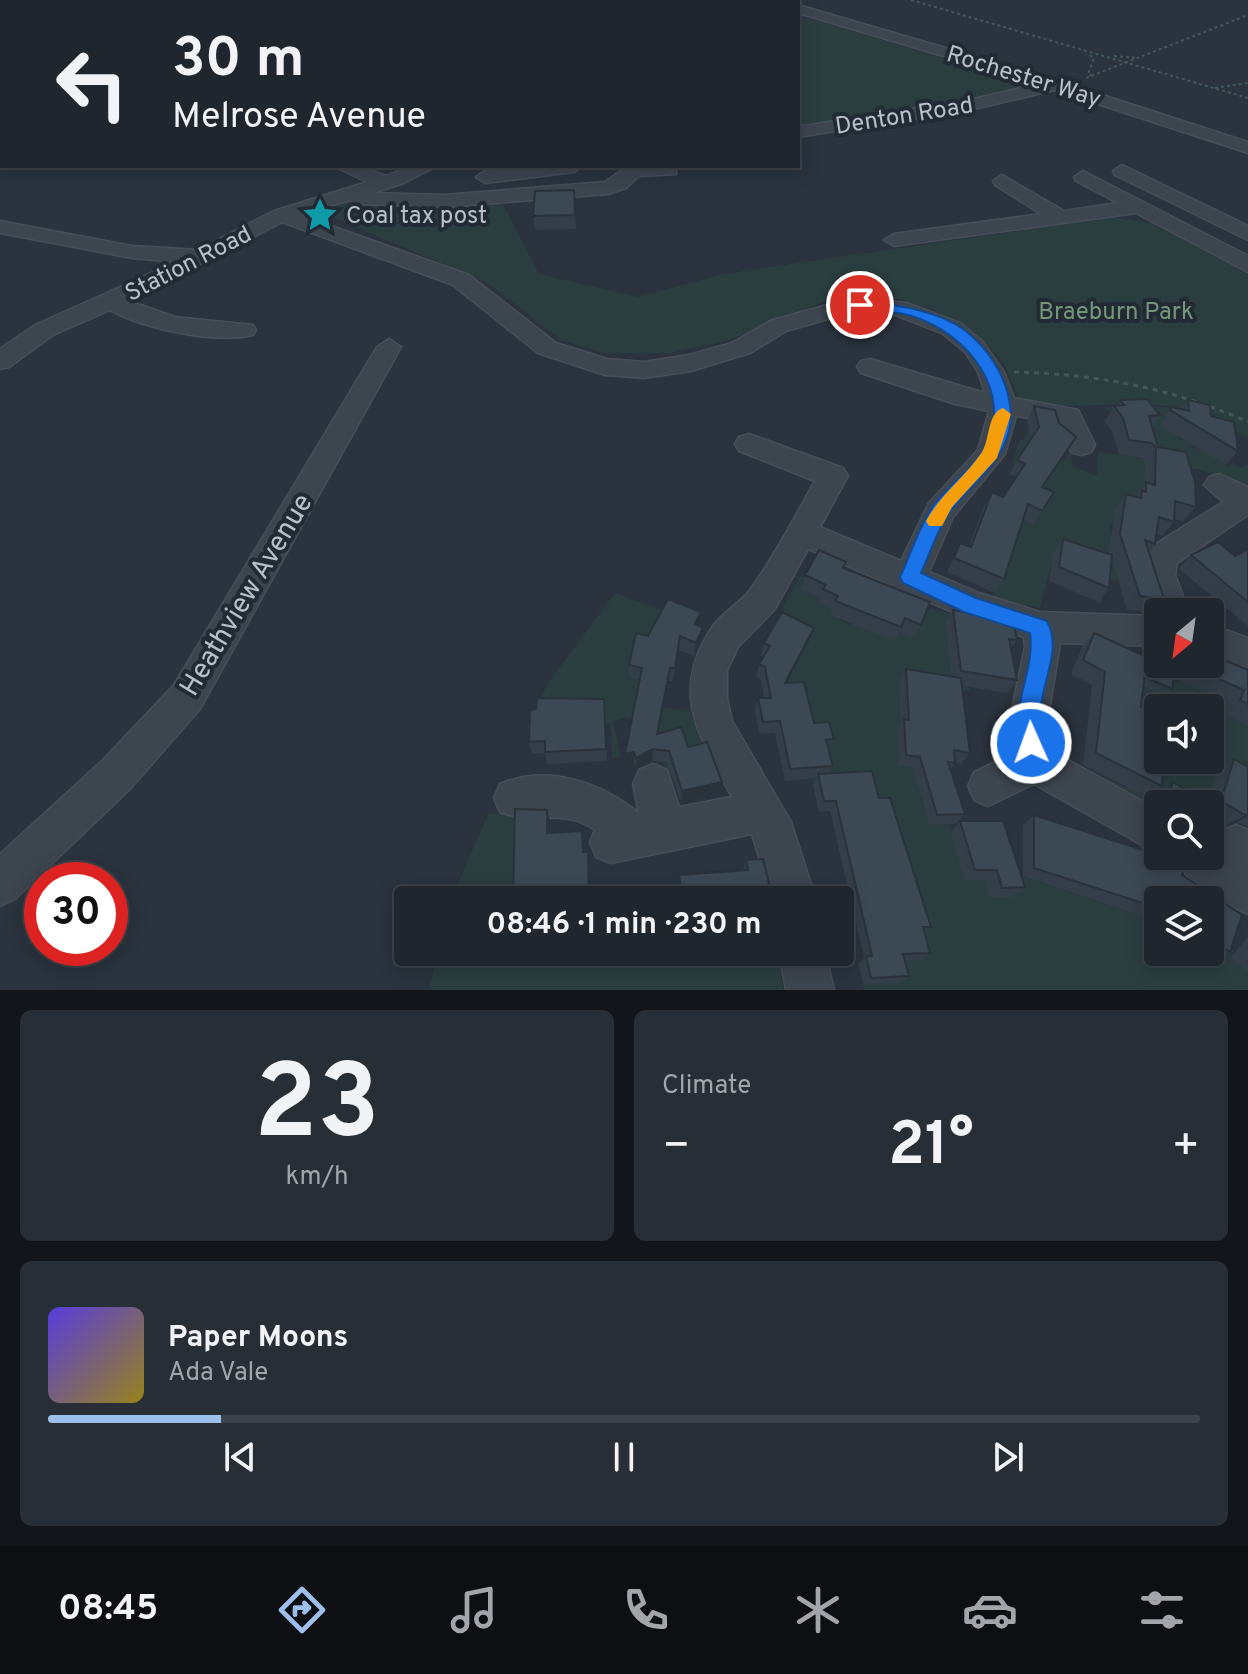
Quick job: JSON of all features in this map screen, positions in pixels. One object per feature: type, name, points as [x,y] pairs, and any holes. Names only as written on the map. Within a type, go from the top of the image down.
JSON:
[{"type":"street","name":"Rochester Way","points":[[800,10],[1057,85],[1248,148]]},
{"type":"street","name":"Denton Road","points":[[800,132],[978,103],[1084,78]]},
{"type":"street","points":[[349,168],[410,183],[557,168]]},
{"type":"street","points":[[392,181],[423,168]]},
{"type":"street","points":[[343,194],[415,202],[580,190],[615,186],[632,168],[669,170]]},
{"type":"street","points":[[1122,171],[1248,234]]},
{"type":"street","points":[[1083,177],[1136,207],[1245,260]]},
{"type":"street","name":"Station Road","points":[[0,361],[44,330],[112,301],[281,215],[392,181]]},
{"type":"street","points":[[1002,181],[1060,217]]},
{"type":"street","points":[[1036,181],[1090,213]]},
{"type":"street","points":[[894,240],[1136,207]]},
{"type":"street","points":[[281,215],[464,282],[547,348],[591,364],[644,370],[691,363],[741,348],[783,325],[860,305],[899,308],[939,322],[966,338],[991,372],[1003,405],[994,448],[940,511],[910,577]]},
{"type":"street","points":[[0,227],[132,252],[198,257]]},
{"type":"street","points":[[112,301],[138,317],[163,323],[244,330]]},
{"type":"street","name":"Heathview Avenue","points":[[0,884],[116,775],[187,697],[389,347]]},
{"type":"street","points":[[870,367],[916,384],[1003,405],[1068,416],[1081,445]]},
{"type":"street","points":[[749,444],[833,476],[763,599],[726,636],[709,670],[708,698],[714,726],[763,811],[781,850],[790,886]]},
{"type":"street","points":[[1167,598],[1159,575],[1162,556],[1220,521],[1237,495]]},
{"type":"street","points":[[801,532],[971,605],[1040,627],[1144,631]]},
{"type":"street","points":[[1035,763],[1028,724],[1043,647],[1040,627]]},
{"type":"street","points":[[1224,645],[1248,654]]},
{"type":"street","points":[[988,786],[1035,763]]},
{"type":"street","points":[[1035,763],[1144,825]]},
{"type":"street","points":[[637,837],[653,784]]},
{"type":"street","points":[[514,798],[571,796],[588,799],[637,837],[763,811]]},
{"type":"street","points":[[805,966],[810,990]]},
{"type":"path","points":[[911,0],[1248,98]]},
{"type":"path","points":[[1084,78],[1130,63],[1248,15]]},
{"type":"path","points":[[1084,78],[1094,57],[1085,51]]},
{"type":"path","points":[[1104,55],[1140,59]]},
{"type":"path","points":[[1213,89],[1248,83]]},
{"type":"path","points":[[991,372],[1101,377],[1163,390],[1220,408],[1248,422]]},
{"type":"green space","points":[[800,16],[1027,83],[1032,90],[800,128]]},
{"type":"green space","name":"Braeburn Park","points":[[500,198],[539,274],[638,297],[723,274],[1113,217],[1153,224],[1248,274],[1248,439],[1211,417],[1182,409],[1137,404],[1021,404],[1003,361],[972,331],[933,309],[895,298],[828,300],[726,341],[670,353],[606,353],[563,341],[486,282],[332,217],[331,209],[350,201],[405,206]]},
{"type":"green space","points":[[1104,407],[1165,407],[1191,414],[1178,415],[1179,439],[1192,442],[1192,448],[1219,455],[1217,460],[1228,467],[1233,463],[1241,468],[1248,465],[1248,485],[1229,484],[1203,470],[1147,462],[1156,494],[1110,525],[1110,536],[1121,540],[1147,586],[1105,580],[1102,604],[1098,602],[1101,570],[1054,553],[1040,608],[993,599],[1003,570],[978,534],[1035,499],[1012,462],[1020,440],[1029,429],[1041,432],[1027,443],[1059,463],[1071,452],[1073,467],[1097,476],[1098,452],[1146,459],[1126,410],[1107,411]]},
{"type":"green space","points":[[800,576],[807,579],[802,590],[821,599],[819,603],[830,609],[841,589],[830,615],[851,625],[856,615],[898,632],[925,616],[930,608],[955,615],[970,691],[953,688],[897,732],[899,765],[933,771],[921,798],[929,825],[948,824],[985,880],[991,897],[1004,870],[1135,914],[1144,909],[1144,966],[1224,966],[1224,942],[1235,951],[1231,957],[1248,973],[1248,990],[864,990],[863,984],[895,961],[917,917],[854,920],[854,915],[896,859],[813,785],[811,779],[826,778],[764,697],[763,694],[782,692],[778,617]]},
{"type":"green space","points":[[615,593],[667,613],[642,681],[663,708],[690,711],[705,754],[673,780],[663,763],[647,713],[613,721],[621,757],[612,758],[610,723],[526,729],[548,683]]},
{"type":"green space","points":[[1170,678],[1207,694],[1144,694],[1144,774],[1224,774],[1224,680],[1248,726],[1248,788],[1224,797],[1224,790],[1144,790],[1144,805],[1102,781],[1103,777],[1128,788],[1129,706],[1091,691],[1093,685]]},
{"type":"green space","points":[[518,812],[527,886],[457,886],[488,814]]},
{"type":"green space","points":[[435,966],[779,966],[783,990],[429,990]]},
{"type":"building","points":[[574,190],[575,215],[533,216],[535,191]]},
{"type":"building","points":[[1147,399],[1160,415],[1149,416],[1158,447],[1186,452],[1195,482],[1196,507],[1175,501],[1174,522],[1159,517],[1155,544],[1145,540],[1164,598],[1140,596],[1120,534],[1126,494],[1141,498],[1142,490],[1146,492],[1146,482],[1155,485],[1156,448],[1152,443],[1129,440],[1123,418],[1114,406],[1124,405],[1120,400]]},
{"type":"building","points":[[1188,400],[1210,405],[1211,416],[1234,422],[1238,451],[1170,410],[1171,407],[1189,411]]},
{"type":"building","points":[[1034,406],[1055,410],[1059,423],[1076,437],[1042,487],[1054,492],[1042,511],[1028,504],[1004,579],[954,558],[960,543],[971,547],[992,492],[1003,497],[1025,464],[1017,460],[1039,427]]},
{"type":"building","points":[[1063,539],[1112,555],[1109,588],[1059,567]]},
{"type":"building","points":[[1218,542],[1235,556],[1248,549],[1248,602],[1191,555]]},
{"type":"building","points":[[819,550],[846,562],[843,568],[930,602],[921,625],[905,618],[901,627],[835,601],[838,596],[823,589],[826,585],[805,575]]},
{"type":"building","points":[[668,599],[701,612],[695,624],[703,628],[696,643],[680,636],[675,668],[670,668],[657,734],[681,727],[688,747],[707,742],[722,782],[682,791],[669,751],[653,749],[636,758],[634,752],[625,754],[642,668],[629,665],[636,633],[648,636]]},
{"type":"building","points":[[953,610],[1013,620],[1017,640],[1009,639],[1017,680],[961,671]]},
{"type":"building","points":[[782,612],[814,628],[785,683],[804,682],[814,723],[829,722],[834,739],[826,740],[833,766],[790,769],[780,721],[763,722],[758,698],[771,698],[765,667],[759,664],[770,646],[764,643]]},
{"type":"building","points":[[1094,633],[1144,656],[1141,707],[1144,708],[1144,774],[1163,774],[1162,786],[1096,753],[1105,672],[1083,660]]},
{"type":"building","points":[[1224,660],[1248,670],[1248,704],[1240,700],[1244,690],[1217,678],[1224,678]]},
{"type":"building","points":[[906,669],[961,678],[970,753],[954,750],[955,763],[948,762],[965,814],[937,815],[920,757],[906,755],[904,719],[909,720]]},
{"type":"building","points":[[1147,678],[1174,678],[1172,689]]},
{"type":"building","points":[[537,698],[604,699],[606,749],[545,752],[545,741],[529,742],[530,710],[536,709]]},
{"type":"building","points":[[1234,759],[1248,767],[1248,814],[1224,803],[1224,791]]},
{"type":"building","points":[[872,771],[879,798],[890,798],[931,927],[923,927],[930,953],[903,954],[909,976],[871,978],[866,956],[872,956],[836,801],[824,801],[818,774]]},
{"type":"building","points":[[1173,782],[1187,790],[1170,790]]},
{"type":"building","points":[[515,809],[547,810],[547,833],[582,831],[583,852],[588,852],[589,886],[513,886]]},
{"type":"building","points":[[1034,815],[1144,850],[1144,870],[1184,870],[1182,875],[1198,886],[1144,886],[1144,903],[1034,868]]},
{"type":"building","points":[[960,821],[1003,821],[1025,887],[1002,888],[997,870],[975,870]]},
{"type":"building","points":[[763,859],[770,886],[635,886],[680,883],[679,875],[748,870],[746,860]]},
{"type":"building","points":[[1224,903],[1242,915],[1230,952],[1224,948]]},
{"type":"slow traffic","points":[[935,521],[946,503],[991,454],[997,444],[1003,414]]},
{"type":"place","name":"Coal tax post","points":[[320,215]]},
{"type":"route","points":[[860,305],[899,308],[951,328],[966,338],[984,358],[998,386],[1003,412],[997,444],[940,511],[910,577],[971,605],[1040,627],[1043,647],[1032,690],[1028,724],[1031,743]]}]
